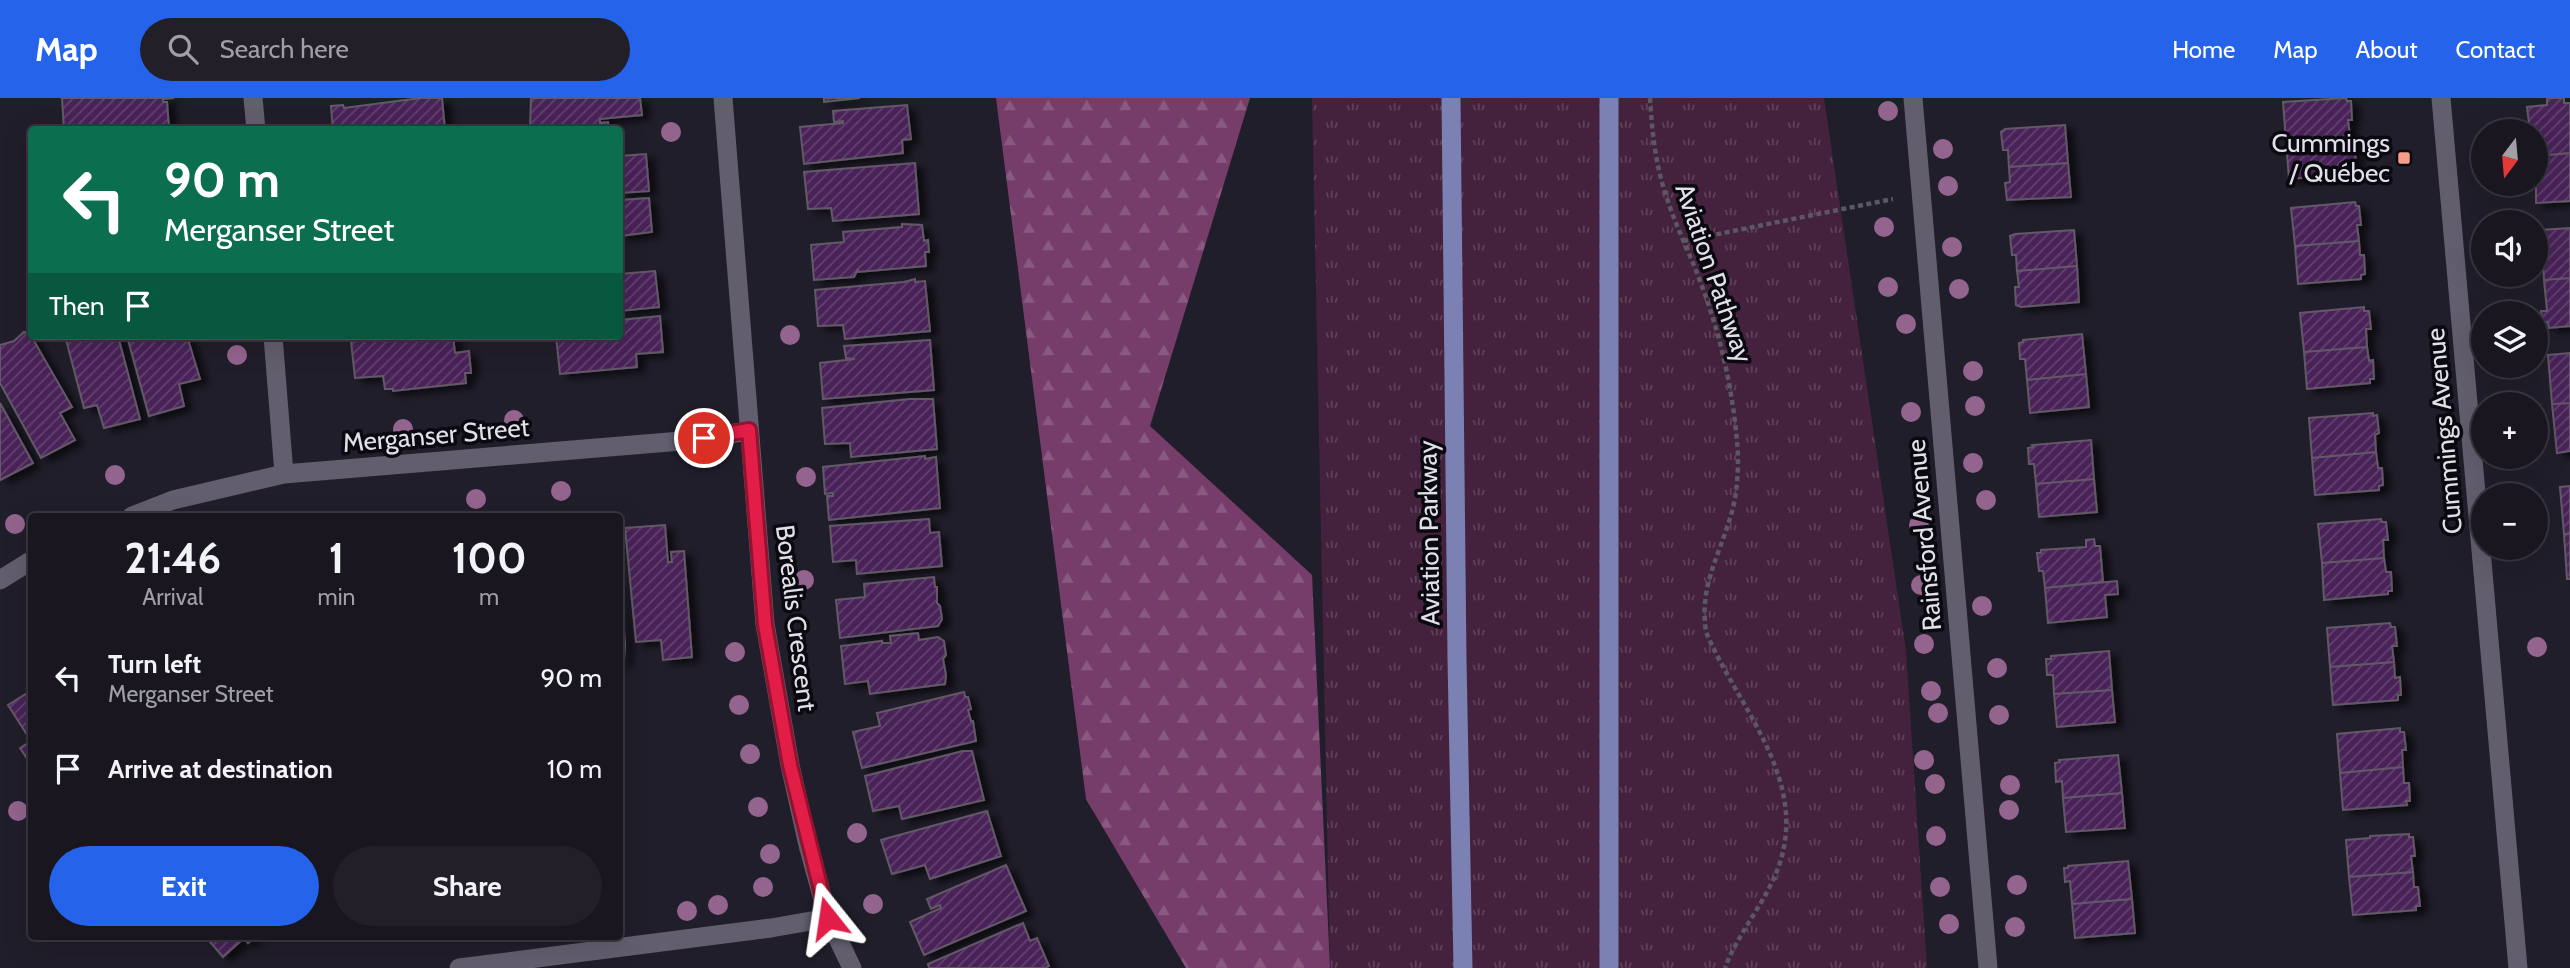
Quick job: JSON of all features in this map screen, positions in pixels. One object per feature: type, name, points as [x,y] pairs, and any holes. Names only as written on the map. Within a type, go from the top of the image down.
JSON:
[{"type":"main road","name":"Aviation Parkway","points":[[1451,98],[1457,672],[1464,968]]},
{"type":"main road","points":[[1609,98],[1609,968]]},
{"type":"street","points":[[253,98],[256,126]]},
{"type":"street","name":"Borealis Crescent","points":[[723,98],[765,625],[790,765],[828,918],[852,968]]},
{"type":"street","name":"Rainsford Avenue","points":[[1913,98],[1988,968]]},
{"type":"street","name":"Cummings Avenue","points":[[2441,98],[2518,968]]},
{"type":"street","points":[[273,340],[285,474]]},
{"type":"street","name":"Merganser Street","points":[[140,513],[173,500],[285,474],[681,441],[749,430]]},
{"type":"street","points":[[0,580],[28,562]]},
{"type":"street","points":[[459,968],[771,928],[828,918]]},
{"type":"path","name":"Aviation Pathway","points":[[1650,98],[1653,136],[1664,192],[1700,280],[1723,353],[1731,388],[1737,444],[1737,483],[1732,513],[1706,584],[1706,632],[1771,754],[1784,789],[1787,818],[1781,861],[1725,968]]},
{"type":"path","points":[[1684,241],[1922,194]]},
{"type":"green space","points":[[996,98],[1250,98],[1150,426],[1312,575],[1330,968],[1186,968],[1086,799]]},
{"type":"green space","points":[[1312,98],[1824,98],[1906,651],[1927,968],[1330,968]]},
{"type":"building","points":[[62,98],[174,98],[163,99],[163,102],[167,102],[169,126],[64,126]]},
{"type":"building","points":[[421,98],[442,98],[445,126],[333,126],[331,106],[343,105],[344,108]]},
{"type":"building","points":[[531,98],[640,98],[642,115],[600,119],[600,123],[608,122],[608,126],[530,126]]},
{"type":"building","points":[[824,98],[860,98],[824,102]]},
{"type":"building","points":[[2346,98],[2351,101],[2352,120],[2348,120],[2350,136],[2286,141],[2283,102]]},
{"type":"building","points":[[2547,98],[2564,98],[2564,103],[2570,103],[2570,153],[2548,155],[2548,119],[2528,119],[2527,107],[2547,105]]},
{"type":"building","points":[[907,105],[911,139],[902,140],[903,153],[804,164],[800,127],[843,123],[834,122],[833,111]]},
{"type":"building","points":[[2065,125],[2068,163],[2009,167],[2008,150],[2003,150],[2001,132],[2005,129]]},
{"type":"building","points":[[2350,136],[2351,150],[2355,150],[2356,169],[2352,170],[2352,174],[2289,179],[2286,141]]},
{"type":"building","points":[[2570,153],[2570,201],[2536,203],[2536,196],[2548,196],[2548,155]]},
{"type":"building","points":[[646,154],[649,191],[623,193],[623,156]]},
{"type":"building","points":[[915,163],[919,214],[833,221],[831,208],[808,209],[804,172]]},
{"type":"building","points":[[2068,163],[2071,197],[2007,200],[2005,183],[2010,182],[2009,167]]},
{"type":"building","points":[[649,198],[652,232],[623,236],[623,200]]},
{"type":"building","points":[[2355,202],[2356,206],[2359,206],[2361,225],[2357,225],[2359,241],[2295,246],[2291,208]]},
{"type":"building","points":[[902,224],[922,225],[924,241],[928,240],[926,266],[858,272],[858,269],[854,277],[814,280],[811,245],[844,242],[843,232],[902,227]]},
{"type":"building","points":[[2570,228],[2570,278],[2548,280],[2548,229]]},
{"type":"building","points":[[2074,230],[2077,266],[2017,271],[2016,255],[2012,255],[2010,236]]},
{"type":"building","points":[[2359,241],[2360,255],[2364,255],[2365,274],[2361,275],[2361,279],[2298,284],[2295,246]]},
{"type":"building","points":[[2077,266],[2079,302],[2021,307],[2016,305],[2015,287],[2019,287],[2017,271]]},
{"type":"building","points":[[655,271],[659,307],[623,311],[623,274]]},
{"type":"building","points":[[2570,278],[2570,326],[2549,328],[2545,287],[2548,287],[2548,280]]},
{"type":"building","points":[[915,279],[915,282],[925,281],[930,331],[845,339],[843,325],[818,326],[815,290]]},
{"type":"building","points":[[2364,307],[2364,311],[2369,311],[2371,329],[2366,329],[2367,347],[2304,352],[2300,313]]},
{"type":"building","points":[[660,316],[663,352],[636,354],[637,367],[560,374],[556,340],[623,340],[623,320]]},
{"type":"building","points":[[24,332],[28,333],[28,340],[33,340],[72,407],[60,413],[75,440],[41,458],[0,383],[0,345],[14,341]]},
{"type":"building","points":[[2082,334],[2086,374],[2027,380],[2025,359],[2020,359],[2019,343],[2023,340]]},
{"type":"building","points":[[66,340],[119,340],[140,419],[104,428],[97,405],[84,408]]},
{"type":"building","points":[[128,340],[188,340],[200,379],[179,384],[184,406],[149,416]]},
{"type":"building","points":[[453,340],[455,353],[469,351],[471,373],[465,373],[466,383],[393,391],[385,389],[383,376],[355,378],[351,341]]},
{"type":"building","points":[[930,340],[934,390],[823,399],[820,363],[855,359],[846,358],[844,346]]},
{"type":"building","points":[[2367,347],[2369,361],[2373,360],[2374,379],[2370,379],[2370,383],[2307,389],[2304,352]]},
{"type":"building","points":[[2570,353],[2570,403],[2552,404],[2548,355]]},
{"type":"building","points":[[2086,374],[2089,407],[2030,413],[2027,380]]},
{"type":"building","points":[[933,399],[937,449],[851,457],[850,443],[825,444],[822,408]]},
{"type":"building","points":[[0,403],[33,463],[0,480]]},
{"type":"building","points":[[2570,403],[2570,451],[2557,453],[2552,404]]},
{"type":"building","points":[[2373,413],[2373,416],[2377,415],[2379,433],[2375,435],[2376,452],[2312,458],[2309,418]]},
{"type":"building","points":[[2091,440],[2094,479],[2036,484],[2034,464],[2029,464],[2028,448],[2033,447],[2032,445]]},
{"type":"building","points":[[2376,452],[2378,468],[2382,468],[2383,485],[2379,486],[2379,490],[2315,495],[2312,458]]},
{"type":"building","points":[[925,456],[925,459],[936,457],[940,508],[829,520],[827,496],[833,496],[833,493],[825,494],[823,467]]},
{"type":"building","points":[[2094,479],[2097,512],[2039,517],[2036,484]]},
{"type":"building","points":[[2570,486],[2570,534],[2564,534],[2560,487]]},
{"type":"building","points":[[929,519],[930,533],[939,532],[942,566],[857,574],[856,560],[833,562],[830,526]]},
{"type":"building","points":[[2381,519],[2386,522],[2388,540],[2383,540],[2384,558],[2322,563],[2318,524]]},
{"type":"building","points":[[665,525],[668,562],[672,562],[671,552],[684,551],[692,657],[663,660],[661,640],[636,642],[625,528]]},
{"type":"building","points":[[2564,534],[2570,534],[2570,579],[2567,579]]},
{"type":"building","points":[[2094,539],[2095,546],[2100,546],[2103,582],[2045,588],[2037,553],[2041,553],[2041,550],[2086,547],[2086,540]]},
{"type":"building","points":[[2384,558],[2386,572],[2391,572],[2392,591],[2388,591],[2388,594],[2324,600],[2322,563]]},
{"type":"building","points":[[934,577],[942,619],[938,626],[840,638],[836,600],[865,597],[864,584]]},
{"type":"building","points":[[2117,581],[2118,594],[2105,595],[2107,617],[2048,623],[2045,588]]},
{"type":"building","points":[[623,618],[625,645],[623,662]]},
{"type":"building","points":[[2390,623],[2391,627],[2395,627],[2397,646],[2392,646],[2394,662],[2330,667],[2327,628]]},
{"type":"building","points":[[918,633],[919,640],[938,637],[944,641],[945,684],[870,694],[868,681],[845,684],[841,646],[882,641],[891,643],[890,636]]},
{"type":"building","points":[[2109,651],[2112,690],[2054,694],[2053,675],[2047,675],[2046,659],[2051,659],[2051,656]]},
{"type":"building","points":[[2394,662],[2395,678],[2400,677],[2401,695],[2398,695],[2398,700],[2333,705],[2330,667]]},
{"type":"building","points":[[2112,690],[2115,722],[2057,727],[2054,694]]},
{"type":"building","points":[[28,692],[28,736],[8,705]]},
{"type":"building","points":[[964,692],[971,709],[968,710],[976,741],[862,768],[853,732],[880,726],[877,713]]},
{"type":"building","points":[[2400,728],[2400,732],[2404,732],[2406,750],[2402,750],[2403,767],[2340,773],[2337,734]]},
{"type":"building","points":[[28,743],[28,760],[20,748]]},
{"type":"building","points":[[972,751],[984,800],[902,819],[899,806],[873,811],[865,776]]},
{"type":"building","points":[[2118,755],[2122,793],[2063,798],[2062,781],[2056,782],[2055,763],[2060,762],[2059,760]]},
{"type":"building","points":[[2403,767],[2404,783],[2409,783],[2410,801],[2406,801],[2407,805],[2343,810],[2340,773]]},
{"type":"building","points":[[2122,793],[2125,828],[2066,832],[2063,798]]},
{"type":"building","points":[[987,811],[1001,856],[930,879],[925,865],[892,874],[881,840]]},
{"type":"building","points":[[2409,834],[2409,837],[2413,837],[2415,856],[2411,856],[2413,872],[2349,877],[2346,840]]},
{"type":"building","points":[[2128,861],[2132,899],[2072,904],[2070,881],[2065,882],[2064,868]]},
{"type":"building","points":[[1006,865],[1026,911],[924,955],[910,922],[941,908],[940,905],[931,909],[927,899]]},
{"type":"building","points":[[2413,872],[2420,906],[2416,906],[2416,910],[2353,915],[2349,877]]},
{"type":"building","points":[[2132,899],[2135,933],[2075,938],[2072,904]]},
{"type":"building","points":[[1023,923],[1030,941],[1037,938],[1049,966],[929,968],[928,964]]},
{"type":"building","points":[[208,940],[242,940],[223,957]]},
{"type":"place","name":"Cummings / Québec","points":[[2404,158]]},
{"type":"route","points":[[704,438],[749,430],[765,625],[790,765],[828,918]]}]
